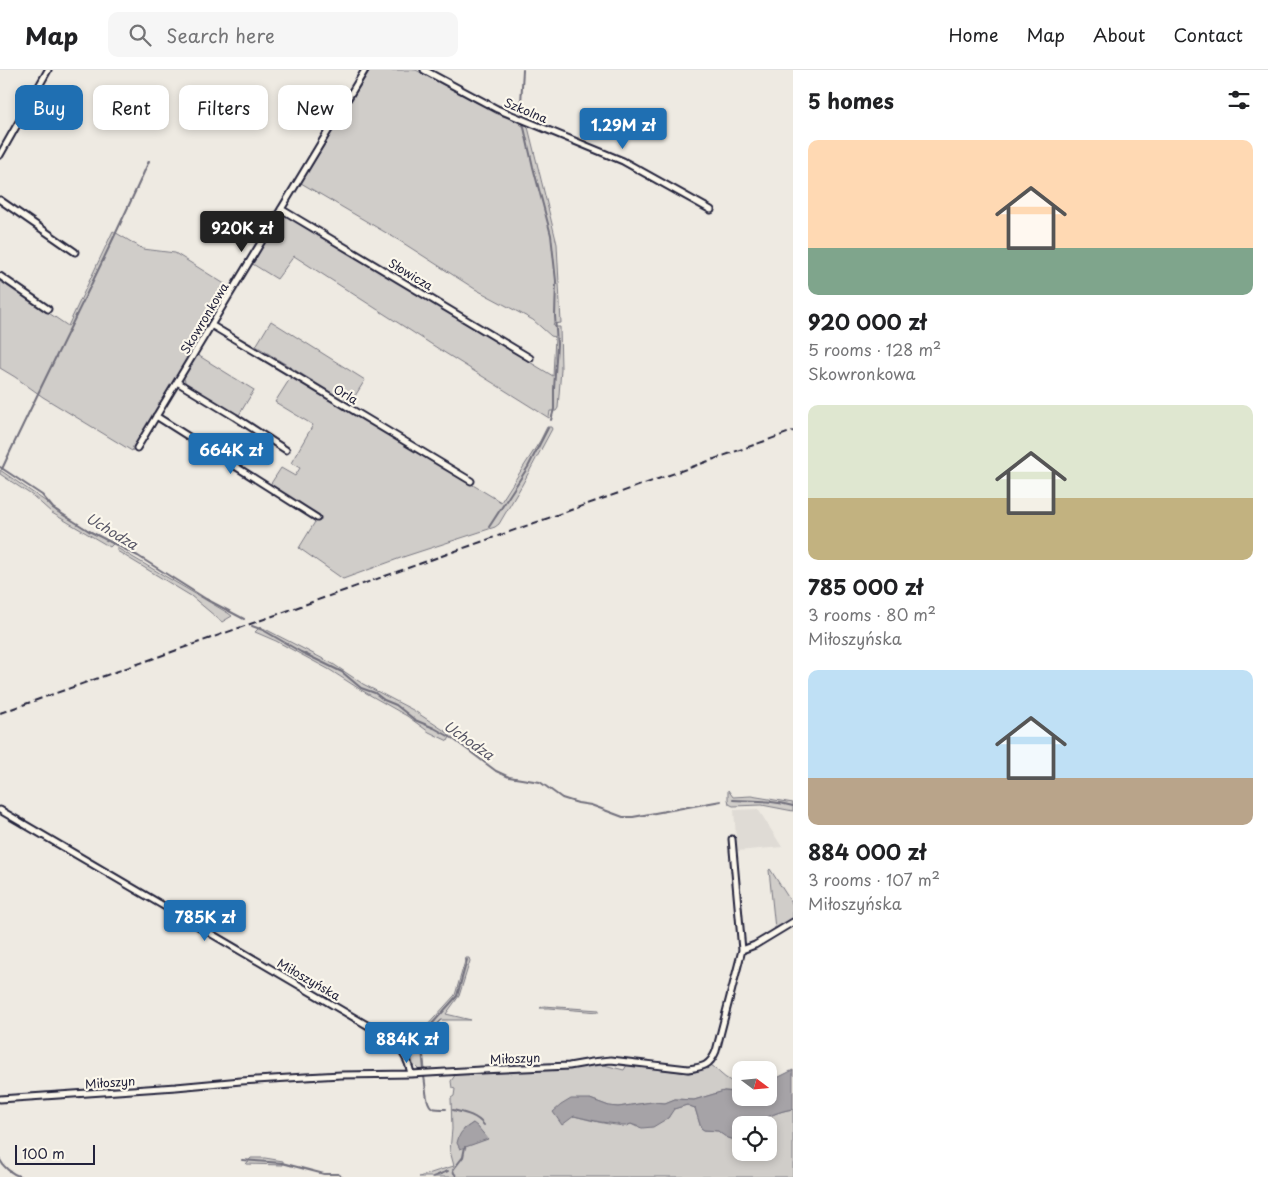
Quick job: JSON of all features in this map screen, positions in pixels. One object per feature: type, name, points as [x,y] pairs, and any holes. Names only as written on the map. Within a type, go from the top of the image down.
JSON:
[{"type":"street","points":[[0,155],[48,70]]},
{"type":"street","name":"Skowronkowa","points":[[137,448],[365,70]]},
{"type":"street","name":"Szkolna","points":[[424,70],[498,110],[623,161],[711,210]]},
{"type":"street","points":[[0,200],[75,252]]},
{"type":"street","name":"Słowicza","points":[[281,209],[530,358]]},
{"type":"street","points":[[0,276],[48,309]]},
{"type":"street","name":"Orla","points":[[211,325],[471,481]]},
{"type":"street","points":[[177,382],[286,450]]},
{"type":"street","points":[[156,416],[317,518]]},
{"type":"street","name":"Miłoszyńska","points":[[0,810],[389,1038],[398,1045],[405,1055],[411,1074]]},
{"type":"street","name":"Miłoszyn","points":[[0,1099],[341,1075],[411,1074],[569,1066],[610,1060],[688,1069],[697,1068],[712,1060],[716,1051],[742,950],[732,839]]},
{"type":"street","points":[[742,950],[755,945],[793,922]]},
{"type":"shaded area","points":[[370,70],[416,70],[477,103],[528,127],[557,244],[561,323],[553,324],[555,327],[560,327],[561,369],[558,408],[556,411],[550,411],[549,418],[294,256],[277,279],[251,263],[283,214],[553,376],[555,337],[551,336],[533,320],[475,289],[400,241],[301,183],[333,130],[352,130],[352,99]]},
{"type":"shaded area","points":[[113,231],[143,249],[175,253],[231,288],[132,451],[43,397],[0,368],[0,280],[68,326]]},
{"type":"shaded area","points":[[271,321],[365,380],[350,404],[256,346]]},
{"type":"shaded area","points":[[196,354],[254,390],[239,415],[186,384],[183,376]]},
{"type":"shaded area","points":[[291,377],[501,502],[547,427],[552,429],[522,485],[499,524],[495,527],[343,579],[299,548],[318,517],[270,485],[281,468],[295,476],[300,468],[291,463],[313,425],[275,402]]},
{"type":"shaded area","points":[[0,470],[45,501],[57,512],[113,544],[110,547],[52,513],[33,496],[0,474]]},
{"type":"shaded area","points":[[117,548],[232,616],[222,622],[191,596],[117,551]]},
{"type":"shaded area","points":[[260,627],[333,664],[363,684],[413,710],[451,735],[448,741],[429,732],[407,716],[330,670],[255,632]]},
{"type":"shaded area","points":[[728,790],[733,797],[751,796],[793,803],[793,811],[762,805],[733,806],[729,804]]},
{"type":"shaded area","points":[[758,809],[782,847],[737,851],[734,810]]},
{"type":"shaded area","points":[[769,870],[793,905],[793,919],[775,929]]},
{"type":"shaded area","points":[[466,958],[469,958],[470,961],[459,996],[446,1014],[471,1020],[441,1020],[428,1033],[423,1049],[425,1070],[420,1071],[413,1064],[411,1056],[417,1048],[420,1035],[425,1028],[455,995]]},
{"type":"shaded area","points":[[544,1006],[599,1010],[599,1012],[540,1008]]},
{"type":"shaded area","points":[[596,1065],[624,1070],[627,1065],[689,1073],[711,1065],[732,1082],[732,1092],[724,1091],[694,1100],[675,1099],[665,1103],[652,1102],[618,1107],[609,1106],[590,1099],[574,1116],[612,1124],[631,1124],[637,1127],[668,1118],[673,1109],[687,1105],[695,1108],[701,1128],[718,1131],[732,1139],[732,1161],[777,1161],[777,1116],[770,1116],[793,1109],[793,1177],[419,1177],[454,1166],[450,1151],[452,1129],[451,1098],[454,1096],[455,1089],[452,1088],[451,1081],[456,1074],[574,1068]],"holes":[[[473,1123],[472,1144],[460,1148],[464,1129]]]},
{"type":"shaded area","points":[[793,1070],[793,1109],[770,1116],[732,1116],[732,1139],[718,1131],[701,1128],[695,1108],[687,1105],[674,1109],[668,1118],[653,1127],[642,1128],[631,1124],[621,1126],[574,1116],[562,1125],[553,1112],[571,1099],[590,1099],[609,1106],[618,1107],[652,1102],[665,1103],[675,1099],[694,1100],[724,1091],[732,1092],[732,1106],[778,1106],[778,1078]]},
{"type":"shaded area","points":[[473,1123],[488,1139],[460,1149],[457,1143],[459,1136],[464,1129]]},
{"type":"shaded area","points":[[251,1158],[283,1161],[283,1165],[246,1164]]},
{"type":"waterway","points":[[523,70],[521,103],[523,117]]},
{"type":"waterway","points":[[523,123],[551,235],[556,281],[555,316],[557,344],[554,409],[551,420]]},
{"type":"waterway","points":[[2,469],[149,161]]},
{"type":"waterway","points":[[489,527],[528,467],[548,428]]},
{"type":"waterway","name":"Uchodza","points":[[0,467],[42,495],[53,508],[89,531],[138,556],[206,599],[244,619]]},
{"type":"waterway","name":"Uchodza","points":[[252,626],[342,672],[361,688],[375,693],[384,700],[396,705],[415,720],[452,738],[496,771],[509,777],[540,782],[562,798],[591,805],[623,817],[633,817],[721,801]]},
{"type":"waterway","name":"Uchodza","points":[[733,800],[770,802],[793,806]]},
{"type":"waterway","points":[[424,1070],[421,1039],[457,996],[467,960]]},
{"type":"waterway","points":[[424,1077],[427,1099],[430,1106],[446,1109]]},
{"type":"waterway","points":[[453,1110],[466,1113],[484,1125]]},
{"type":"waterway","points":[[457,1177],[453,1170],[463,1157],[465,1147]]},
{"type":"waterway","points":[[0,1160],[4,1166],[21,1177]]},
{"type":"waterway","points":[[242,1160],[282,1163],[324,1174],[338,1174],[343,1177]]},
{"type":"waterway","points":[[433,1177],[448,1171]]},
{"type":"railway","points":[[0,713],[793,431]]}]
